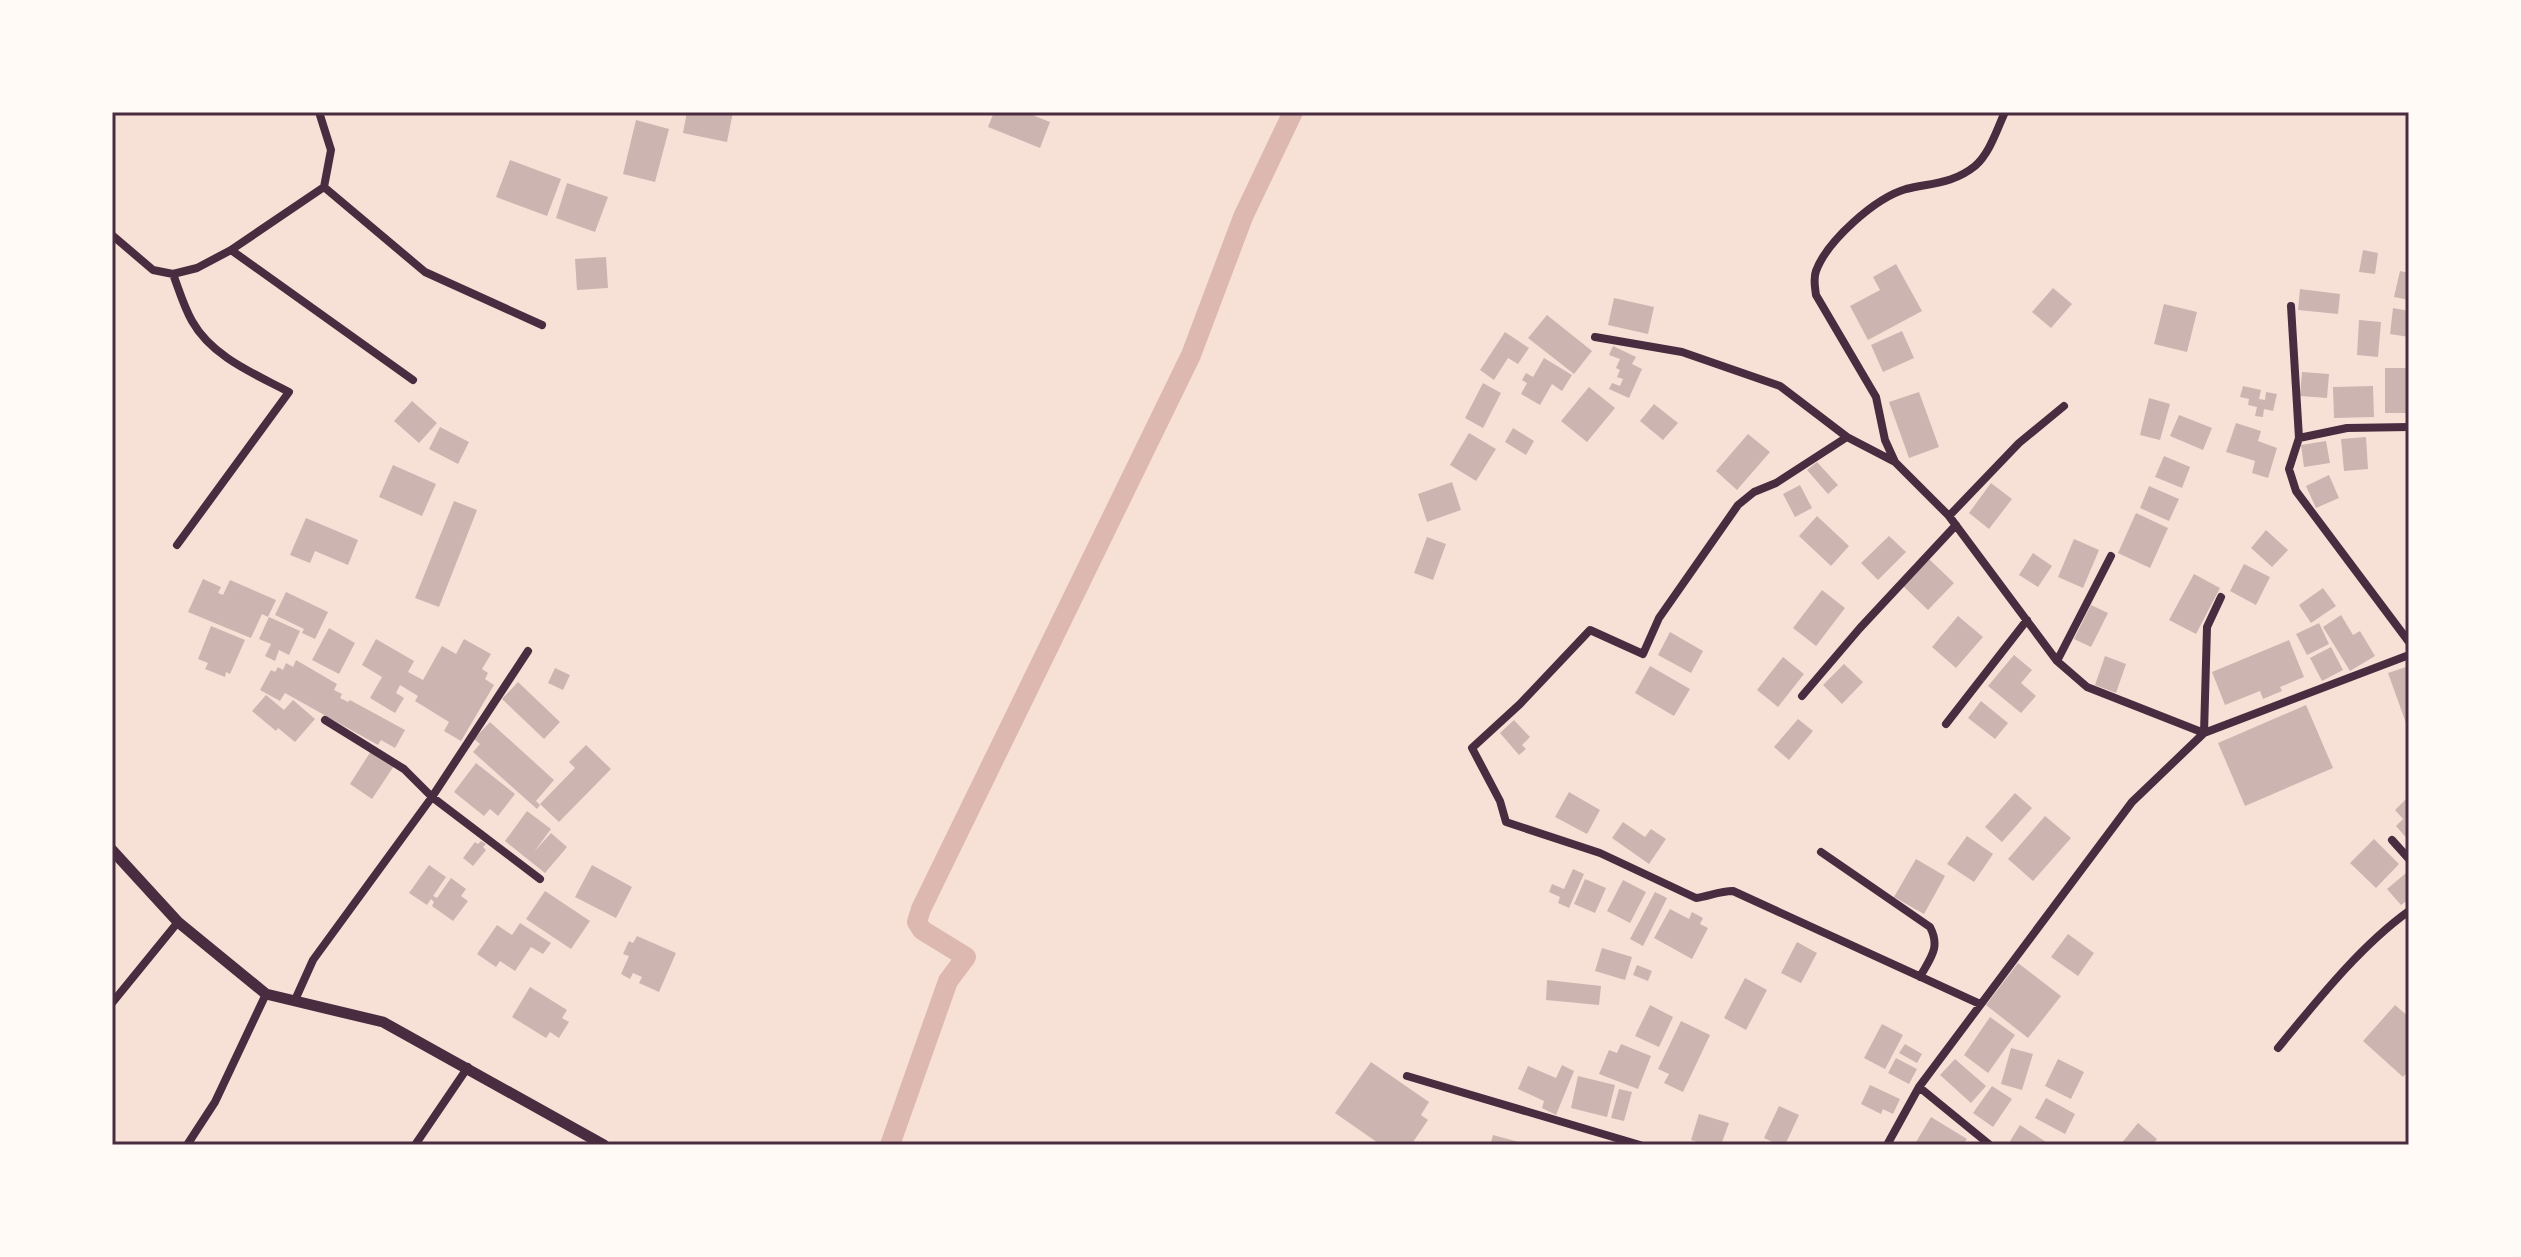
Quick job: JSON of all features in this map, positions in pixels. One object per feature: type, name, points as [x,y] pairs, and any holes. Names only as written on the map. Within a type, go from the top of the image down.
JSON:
[{"type":"street","points":[[112,235],[153,270],[173,274],[197,268],[231,250],[324,187],[331,150],[319,112]]},
{"type":"street","points":[[1895,462],[1885,440],[1876,397],[1816,295],[1816,270],[1843,232],[1864,211],[1904,190],[1940,184],[1976,165],[1992,142],[2005,112]]},
{"type":"street","points":[[324,187],[425,272],[542,325]]},
{"type":"street","points":[[231,250],[413,380]]},
{"type":"street","points":[[173,274],[193,323],[213,348],[289,392],[177,545]]},
{"type":"street","points":[[2291,306],[2299,438],[2289,469],[2296,491],[2409,642]]},
{"type":"street","points":[[1595,337],[1682,352],[1780,386],[1847,437],[1895,462],[1949,516],[2057,661],[2087,687],[2204,733]]},
{"type":"street","points":[[1949,516],[2019,443],[2064,406]]},
{"type":"street","points":[[2299,438],[2347,428],[2409,427]]},
{"type":"street","points":[[1847,437],[1776,483],[1754,492],[1738,505],[1659,618],[1643,654],[1590,630],[1520,704],[1472,748],[1500,801],[1506,822],[1600,853],[1696,898],[1720,891],[1733,891],[1980,1004]]},
{"type":"street","points":[[1802,696],[1860,628],[1956,525]]},
{"type":"street","points":[[2057,661],[2111,556]]},
{"type":"street","points":[[2204,733],[2207,627],[2221,597]]},
{"type":"street","points":[[1946,724],[2027,620]]},
{"type":"street","points":[[295,1000],[313,960],[432,797],[528,651]]},
{"type":"street","points":[[1887,1145],[1919,1087],[2132,802],[2204,733],[2409,655]]},
{"type":"street","points":[[325,720],[404,769],[432,797],[540,879]]},
{"type":"street","points":[[2392,840],[2409,859]]},
{"type":"street","points":[[112,850],[178,922],[266,994],[383,1022],[604,1145]]},
{"type":"street","points":[[1821,852],[1930,927],[1936,938],[1935,949],[1920,977]]},
{"type":"street","points":[[2278,1048],[2323,994],[2394,922],[2409,911]]},
{"type":"street","points":[[112,1003],[178,922]]},
{"type":"street","points":[[187,1145],[215,1102],[266,994]]},
{"type":"street","points":[[415,1145],[468,1067]]},
{"type":"street","points":[[1407,1076],[1640,1145]]},
{"type":"street","points":[[1919,1087],[1990,1145]]},
{"type":"building","points":[[687,112],[733,112],[727,142],[683,133]]},
{"type":"building","points":[[994,112],[1025,112],[1050,122],[1040,148],[988,127]]},
{"type":"building","points":[[636,120],[669,129],[655,182],[623,174]]},
{"type":"building","points":[[510,160],[561,179],[547,216],[496,197]]},
{"type":"building","points":[[567,183],[608,197],[595,232],[556,218]]},
{"type":"building","points":[[2363,250],[2378,253],[2375,274],[2359,272]]},
{"type":"building","points":[[606,257],[608,288],[577,290],[575,259]]},
{"type":"building","points":[[1896,264],[1922,311],[1868,340],[1850,306],[1880,290],[1873,277]]},
{"type":"building","points":[[2400,271],[2409,273],[2409,300],[2394,297]]},
{"type":"building","points":[[2053,288],[2072,304],[2051,328],[2032,312]]},
{"type":"building","points":[[2300,289],[2340,294],[2338,314],[2298,310]]},
{"type":"building","points":[[1614,298],[1654,307],[1648,334],[1608,325]]},
{"type":"building","points":[[2164,304],[2197,312],[2187,352],[2154,344]]},
{"type":"building","points":[[2393,308],[2409,311],[2409,337],[2390,334]]},
{"type":"building","points":[[1547,315],[1592,351],[1574,374],[1528,338]]},
{"type":"building","points":[[2359,320],[2381,322],[2378,357],[2357,355]]},
{"type":"building","points":[[1902,331],[1914,358],[1883,372],[1871,345]]},
{"type":"building","points":[[1505,332],[1529,348],[1518,364],[1508,358],[1494,380],[1480,370]]},
{"type":"building","points":[[1613,346],[1636,357],[1632,364],[1642,369],[1629,398],[1609,389],[1612,383],[1620,386],[1623,379],[1617,377],[1620,370],[1616,368],[1620,359],[1609,355]]},
{"type":"building","points":[[1544,358],[1572,375],[1562,391],[1552,384],[1540,405],[1521,394],[1527,383],[1522,380],[1526,373],[1533,377]]},
{"type":"building","points":[[2385,368],[2409,368],[2409,413],[2385,413]]},
{"type":"building","points":[[2302,372],[2329,374],[2327,398],[2300,396]]},
{"type":"building","points":[[1483,383],[1501,393],[1483,428],[1465,418]]},
{"type":"building","points":[[2243,386],[2261,390],[2259,399],[2265,400],[2266,392],[2277,394],[2273,411],[2264,409],[2263,417],[2255,416],[2257,407],[2248,405],[2249,399],[2240,397]]},
{"type":"building","points":[[2373,386],[2374,417],[2334,418],[2333,387]]},
{"type":"building","points":[[1589,387],[1615,408],[1587,442],[1561,421]]},
{"type":"building","points":[[1919,392],[1939,447],[1909,458],[1889,402]]},
{"type":"building","points":[[2149,398],[2170,404],[2160,440],[2140,435]]},
{"type":"building","points":[[412,401],[437,423],[419,443],[394,421]]},
{"type":"building","points":[[1654,404],[1678,423],[1663,440],[1640,421]]},
{"type":"building","points":[[2179,415],[2212,428],[2203,450],[2170,436]]},
{"type":"building","points":[[2236,423],[2261,431],[2258,441],[2277,448],[2268,478],[2252,473],[2255,461],[2226,452]]},
{"type":"building","points":[[440,427],[469,442],[458,464],[429,449]]},
{"type":"building","points":[[1513,428],[1534,441],[1526,455],[1505,442]]},
{"type":"building","points":[[1469,433],[1496,449],[1476,481],[1450,465]]},
{"type":"building","points":[[1748,434],[1770,452],[1737,490],[1716,471]]},
{"type":"building","points":[[2366,437],[2368,469],[2344,471],[2341,439]]},
{"type":"building","points":[[2326,441],[2330,463],[2304,467],[2301,445]]},
{"type":"building","points":[[2164,456],[2190,467],[2182,488],[2155,477]]},
{"type":"building","points":[[1817,462],[1838,485],[1828,494],[1807,470]]},
{"type":"building","points":[[393,465],[436,484],[422,516],[379,497]]},
{"type":"building","points":[[2329,475],[2339,498],[2316,508],[2306,486]]},
{"type":"building","points":[[1452,482],[1461,510],[1427,522],[1418,494]]},
{"type":"building","points":[[1991,483],[2012,499],[1989,529],[1969,513]]},
{"type":"building","points":[[1800,485],[1812,508],[1795,517],[1783,494]]},
{"type":"building","points":[[2149,486],[2179,499],[2169,521],[2140,508]]},
{"type":"building","points":[[454,501],[477,510],[439,607],[415,598]]},
{"type":"building","points":[[2136,513],[2168,528],[2150,568],[2118,553]]},
{"type":"building","points":[[1817,516],[1849,546],[1831,566],[1799,536]]},
{"type":"building","points":[[306,518],[358,540],[348,565],[315,551],[310,563],[290,555]]},
{"type":"building","points":[[2266,530],[2288,550],[2272,567],[2251,548]]},
{"type":"building","points":[[1889,536],[1906,552],[1878,580],[1861,563]]},
{"type":"building","points":[[1427,537],[1446,544],[1433,580],[1414,573]]},
{"type":"building","points":[[2074,539],[2099,550],[2083,588],[2058,577]]},
{"type":"building","points":[[2033,553],[2052,566],[2038,587],[2019,575]]},
{"type":"building","points":[[1928,558],[1954,583],[1928,610],[1902,585]]},
{"type":"building","points":[[2244,564],[2270,577],[2256,605],[2230,591]]},
{"type":"building","points":[[2194,574],[2220,588],[2196,634],[2169,620]]},
{"type":"building","points":[[203,579],[221,587],[218,593],[223,595],[230,580],[276,600],[268,617],[262,614],[251,638],[188,612]]},
{"type":"building","points":[[2323,588],[2336,606],[2311,623],[2299,605]]},
{"type":"building","points":[[1822,590],[1845,608],[1816,646],[1793,628]]},
{"type":"building","points":[[286,592],[328,612],[315,639],[302,633],[304,629],[275,615]]},
{"type":"building","points":[[2091,605],[2108,613],[2091,647],[2074,639]]},
{"type":"building","points":[[2341,615],[2353,635],[2360,631],[2375,656],[2350,671],[2323,627]]},
{"type":"building","points":[[1958,616],[1983,637],[1956,668],[1932,647]]},
{"type":"building","points":[[269,617],[300,631],[289,655],[279,650],[275,661],[265,656],[271,644],[259,639]]},
{"type":"building","points":[[2319,623],[2329,644],[2307,655],[2296,634]]},
{"type":"building","points":[[211,626],[245,640],[230,674],[226,672],[225,677],[205,669],[208,663],[198,659]]},
{"type":"building","points":[[329,628],[355,643],[339,674],[312,660]]},
{"type":"building","points":[[1670,632],[1703,651],[1691,673],[1658,655]]},
{"type":"building","points":[[376,639],[414,661],[408,672],[423,680],[442,646],[456,654],[464,639],[491,654],[482,669],[488,673],[485,679],[494,685],[461,741],[444,731],[449,722],[415,701],[418,696],[400,685],[396,693],[404,698],[395,713],[370,698],[382,677],[362,665]]},
{"type":"building","points":[[2289,640],[2304,677],[2280,687],[2282,691],[2263,699],[2260,691],[2225,705],[2212,672]]},
{"type":"building","points":[[2331,647],[2343,670],[2322,681],[2310,658]]},
{"type":"building","points":[[2014,655],[2032,670],[2021,683],[2036,696],[2021,713],[1988,686]]},
{"type":"building","points":[[2105,656],[2126,664],[2116,693],[2095,685]]},
{"type":"building","points":[[1783,657],[1804,674],[1778,707],[1757,690]]},
{"type":"building","points":[[296,660],[337,684],[334,690],[342,694],[340,698],[350,700],[405,730],[395,748],[381,740],[378,745],[285,693],[280,701],[260,690],[271,670],[275,672],[278,667],[283,670],[286,663],[293,667]]},
{"type":"building","points":[[1844,664],[1863,682],[1842,704],[1823,685]]},
{"type":"building","points":[[1650,666],[1690,689],[1674,716],[1635,693]]},
{"type":"building","points":[[2409,666],[2409,721],[2406,723],[2388,673]]},
{"type":"building","points":[[555,668],[570,675],[563,690],[548,683]]},
{"type":"building","points":[[518,682],[560,722],[544,739],[502,699]]},
{"type":"building","points":[[266,695],[284,710],[293,700],[315,719],[295,742],[252,711]]},
{"type":"building","points":[[1981,701],[2008,723],[1995,739],[1968,718]]},
{"type":"building","points":[[2306,705],[2333,768],[2245,806],[2218,743]]},
{"type":"building","points":[[1798,719],[1813,731],[1789,760],[1774,747]]},
{"type":"building","points":[[1514,720],[1530,737],[1522,745],[1526,749],[1519,755],[1500,733]]},
{"type":"building","points":[[490,722],[554,780],[536,801],[540,805],[537,809],[473,752],[480,744],[474,739]]},
{"type":"building","points":[[586,745],[611,769],[559,822],[540,804],[575,768],[569,762]]},
{"type":"building","points":[[371,751],[394,766],[372,799],[350,784]]},
{"type":"building","points":[[476,763],[515,794],[498,816],[490,809],[484,816],[454,792]]},
{"type":"building","points":[[1569,792],[1600,810],[1587,834],[1555,817]]},
{"type":"building","points":[[2015,793],[2032,808],[2002,842],[1985,827]]},
{"type":"building","points":[[2409,796],[2409,841],[2396,826],[2403,819],[2395,810]]},
{"type":"building","points":[[527,811],[551,829],[534,852],[551,833],[567,847],[545,873],[505,841]]},
{"type":"building","points":[[2045,816],[2071,838],[2033,881],[2008,859]]},
{"type":"building","points":[[1623,822],[1645,837],[1651,829],[1666,839],[1649,864],[1612,838]]},
{"type":"building","points":[[1967,836],[1993,854],[1974,882],[1947,864]]},
{"type":"building","points":[[2374,839],[2399,864],[2376,888],[2350,863]]},
{"type":"building","points":[[481,841],[486,844],[483,847],[486,850],[473,866],[463,858],[475,842],[478,844]]},
{"type":"building","points":[[1916,859],[1945,876],[1924,914],[1894,897]]},
{"type":"building","points":[[429,865],[446,877],[433,896],[437,898],[451,878],[466,889],[461,896],[468,901],[453,921],[432,906],[434,902],[431,899],[427,905],[409,893]]},
{"type":"building","points":[[592,865],[632,887],[616,918],[575,897]]},
{"type":"building","points":[[1573,869],[1584,874],[1569,908],[1558,903],[1560,897],[1549,892],[1552,884],[1564,889]]},
{"type":"building","points":[[2406,873],[2409,877],[2409,899],[2401,905],[2387,889]]},
{"type":"building","points":[[1585,879],[1606,888],[1595,913],[1574,904]]},
{"type":"building","points":[[1623,880],[1646,892],[1630,923],[1607,911]]},
{"type":"building","points":[[545,891],[590,921],[571,949],[526,919]]},
{"type":"building","points":[[1655,892],[1667,898],[1643,946],[1630,939]]},
{"type":"building","points":[[1670,909],[1689,919],[1692,912],[1703,918],[1700,924],[1708,928],[1692,959],[1654,938]]},
{"type":"building","points":[[520,923],[551,943],[543,954],[531,947],[515,971],[500,961],[496,967],[477,954],[497,925],[512,935]]},
{"type":"building","points":[[2068,934],[2094,953],[2078,976],[2051,957]]},
{"type":"building","points":[[637,936],[676,953],[659,992],[639,983],[642,977],[633,973],[630,979],[621,974],[629,956],[623,954],[629,941],[633,943]]},
{"type":"building","points":[[1797,942],[1817,953],[1801,983],[1781,973]]},
{"type":"building","points":[[1602,948],[1632,957],[1625,980],[1595,971]]},
{"type":"building","points":[[2018,963],[2061,996],[2028,1038],[1986,1005]]},
{"type":"building","points":[[1637,965],[1652,971],[1648,981],[1633,975]]},
{"type":"building","points":[[1745,978],[1767,990],[1746,1030],[1724,1018]]},
{"type":"building","points":[[1547,980],[1601,986],[1599,1005],[1546,1000]]},
{"type":"building","points":[[530,987],[567,1010],[562,1018],[569,1022],[559,1038],[550,1032],[546,1038],[512,1017]]},
{"type":"building","points":[[1650,1005],[1673,1017],[1659,1047],[1635,1036]]},
{"type":"building","points":[[2395,1005],[2409,1017],[2409,1070],[2403,1077],[2363,1041]]},
{"type":"building","points":[[1990,1017],[2015,1035],[1988,1073],[1964,1055]]},
{"type":"building","points":[[1681,1021],[1710,1035],[1683,1092],[1664,1083],[1669,1074],[1658,1069]]},
{"type":"building","points":[[1882,1024],[1903,1035],[1885,1069],[1864,1058]]},
{"type":"building","points":[[1621,1044],[1651,1056],[1638,1089],[1599,1074],[1609,1050],[1617,1053]]},
{"type":"building","points":[[1905,1044],[1922,1054],[1917,1063],[1899,1053]]},
{"type":"building","points":[[2011,1048],[2033,1054],[2022,1090],[2001,1084]]},
{"type":"building","points":[[1896,1058],[1917,1069],[1909,1084],[1888,1073]]},
{"type":"building","points":[[1955,1059],[1986,1086],[1971,1103],[1940,1075]]},
{"type":"building","points":[[2058,1059],[2084,1072],[2071,1099],[2045,1086]]},
{"type":"building","points":[[1371,1062],[1429,1102],[1421,1115],[1428,1120],[1411,1145],[1381,1145],[1335,1113]]},
{"type":"building","points":[[1562,1065],[1574,1071],[1556,1115],[1542,1108],[1544,1101],[1518,1089],[1528,1066],[1556,1078]]},
{"type":"building","points":[[1578,1076],[1615,1085],[1607,1117],[1571,1108]]},
{"type":"building","points":[[1870,1085],[1900,1099],[1893,1114],[1883,1109],[1881,1114],[1861,1104]]},
{"type":"building","points":[[1992,1086],[2012,1099],[1993,1127],[1973,1113]]},
{"type":"building","points":[[1619,1089],[1632,1092],[1624,1121],[1611,1118]]},
{"type":"building","points":[[2046,1098],[2075,1114],[2065,1134],[2035,1118]]},
{"type":"building","points":[[1779,1106],[1799,1115],[1785,1145],[1764,1138]]},
{"type":"building","points":[[1699,1114],[1729,1123],[1721,1145],[1706,1145],[1691,1140]]},
{"type":"building","points":[[1931,1117],[1967,1139],[1963,1145],[1921,1145],[1916,1142]]},
{"type":"building","points":[[2138,1123],[2157,1139],[2152,1145],[2120,1145]]},
{"type":"building","points":[[2020,1125],[2046,1142],[2044,1145],[2016,1145],[2010,1141]]},
{"type":"building","points":[[1493,1135],[1526,1144],[1526,1145],[1490,1145]]},
{"type":"waterway","points":[[890,1145],[948,981],[966,957],[922,930],[917,922],[921,909],[1191,355],[1243,217],[1293,112]]}]
